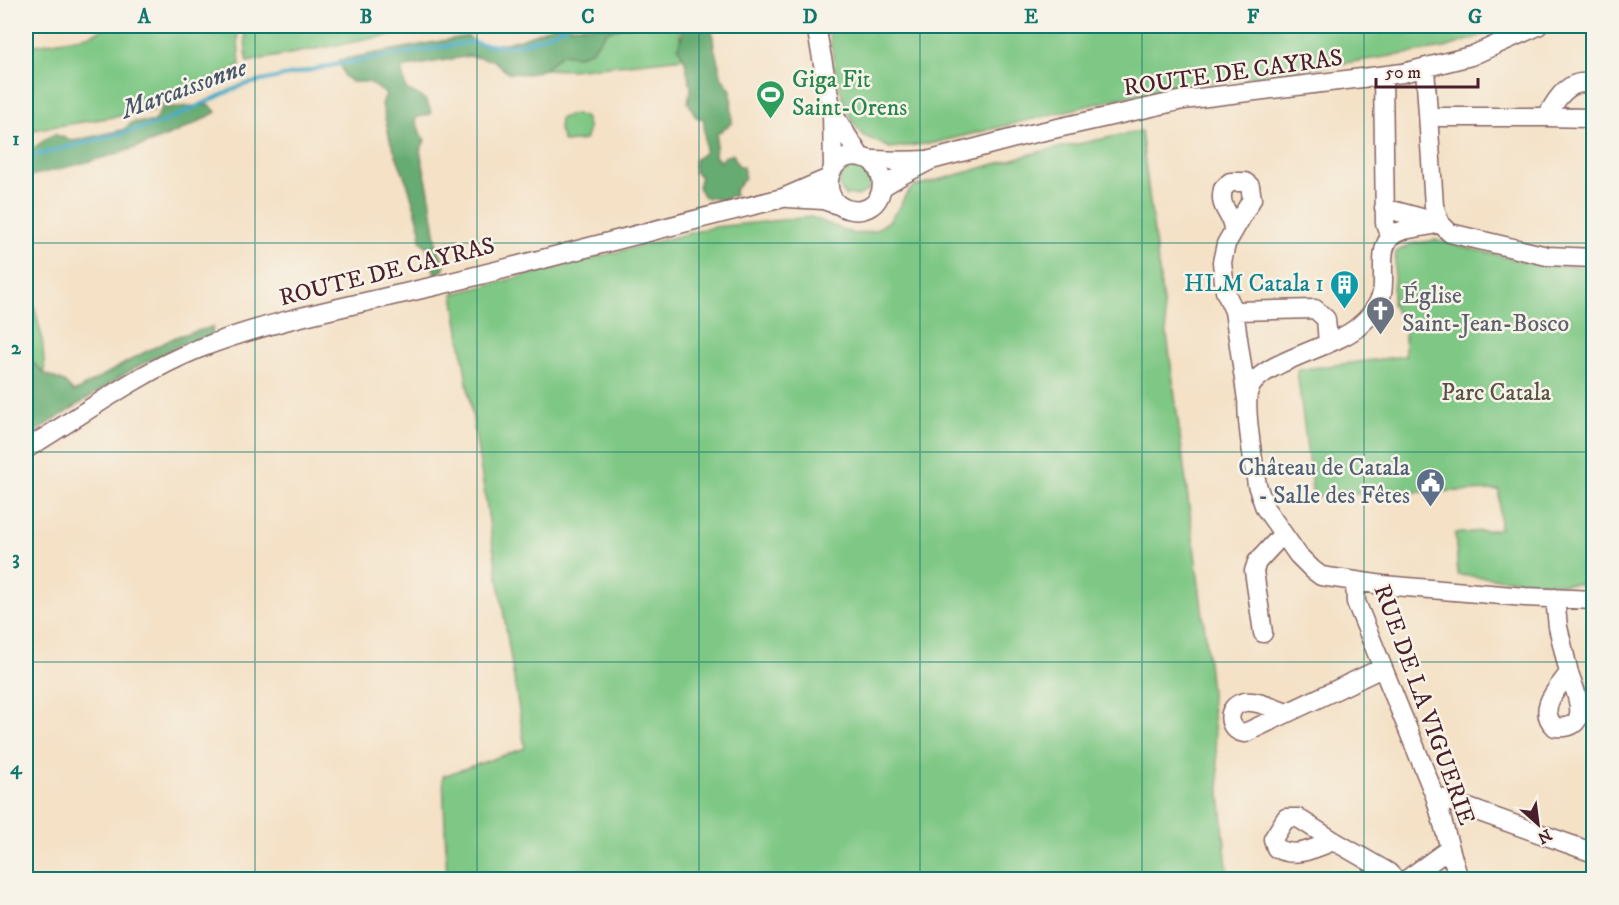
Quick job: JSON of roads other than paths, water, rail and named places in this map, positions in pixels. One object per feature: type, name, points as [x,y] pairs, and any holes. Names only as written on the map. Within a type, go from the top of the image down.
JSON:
[{"type":"street","points":[[816,26],[832,112],[831,194],[841,206]]},
{"type":"street","name":"ROUTE DE CAYRAS","points":[[783,198],[808,198],[855,210],[870,206],[876,201],[882,188],[931,160],[1173,102],[1383,76],[1425,68],[1471,56],[1538,26]]},
{"type":"street","points":[[1425,68],[1434,206],[1440,223]]},
{"type":"street","points":[[1383,76],[1384,208],[1385,223],[1390,237]]},
{"type":"street","points":[[1547,117],[1553,104],[1571,84],[1583,81],[1593,86]]},
{"type":"street","points":[[832,112],[866,158],[881,172],[882,188]]},
{"type":"street","points":[[1429,117],[1588,118],[1593,113]]},
{"type":"street","name":"ROUTE DE CAYRAS","points":[[26,449],[136,379],[199,349],[228,339],[295,319],[470,278],[783,198],[831,173],[845,158],[931,160]]},
{"type":"street","points":[[1384,208],[1440,223],[1450,232],[1521,250],[1547,256],[1593,258]]},
{"type":"street","points":[[1247,402],[1249,390],[1259,376],[1358,328],[1380,300],[1384,248],[1390,237],[1401,230],[1440,223]]},
{"type":"street","points":[[1233,229],[1226,244],[1222,262],[1225,291],[1234,311],[1258,491],[1265,508],[1304,563],[1331,578],[1355,582],[1593,600]]},
{"type":"street","points":[[1234,311],[1315,309],[1326,319],[1328,343]]},
{"type":"street","points":[[1263,633],[1254,571],[1257,562],[1284,534]]},
{"type":"street","name":"RUE DE LA VIGUERIE","points":[[1355,582],[1356,602],[1435,796],[1449,849],[1460,879]]},
{"type":"street","points":[[1555,598],[1558,627],[1569,673]]},
{"type":"street","points":[[1287,713],[1382,668]]},
{"type":"street","points":[[1435,796],[1593,854]]},
{"type":"street","points":[[1334,841],[1396,879]]},
{"type":"street","points":[[1406,879],[1449,849]]},
{"type":"waterway","name":"Marcaissonne","points":[[26,158],[161,123],[243,85],[334,65],[472,42],[498,46],[520,44],[566,26]]},
{"type":"place","name":"Giga Fit Saint-Orens","points":[[771,120]]},
{"type":"place","name":"HLM Catala 1","points":[[1345,310]]},
{"type":"place","name":"Église Saint-Jean-Bosco","points":[[1381,336]]},
{"type":"place","name":"Château de Catala - Salle des Fêtes","points":[[1431,508]]},
{"type":"park label","name":"Parc Catala","points":[[1496,393]]}]
